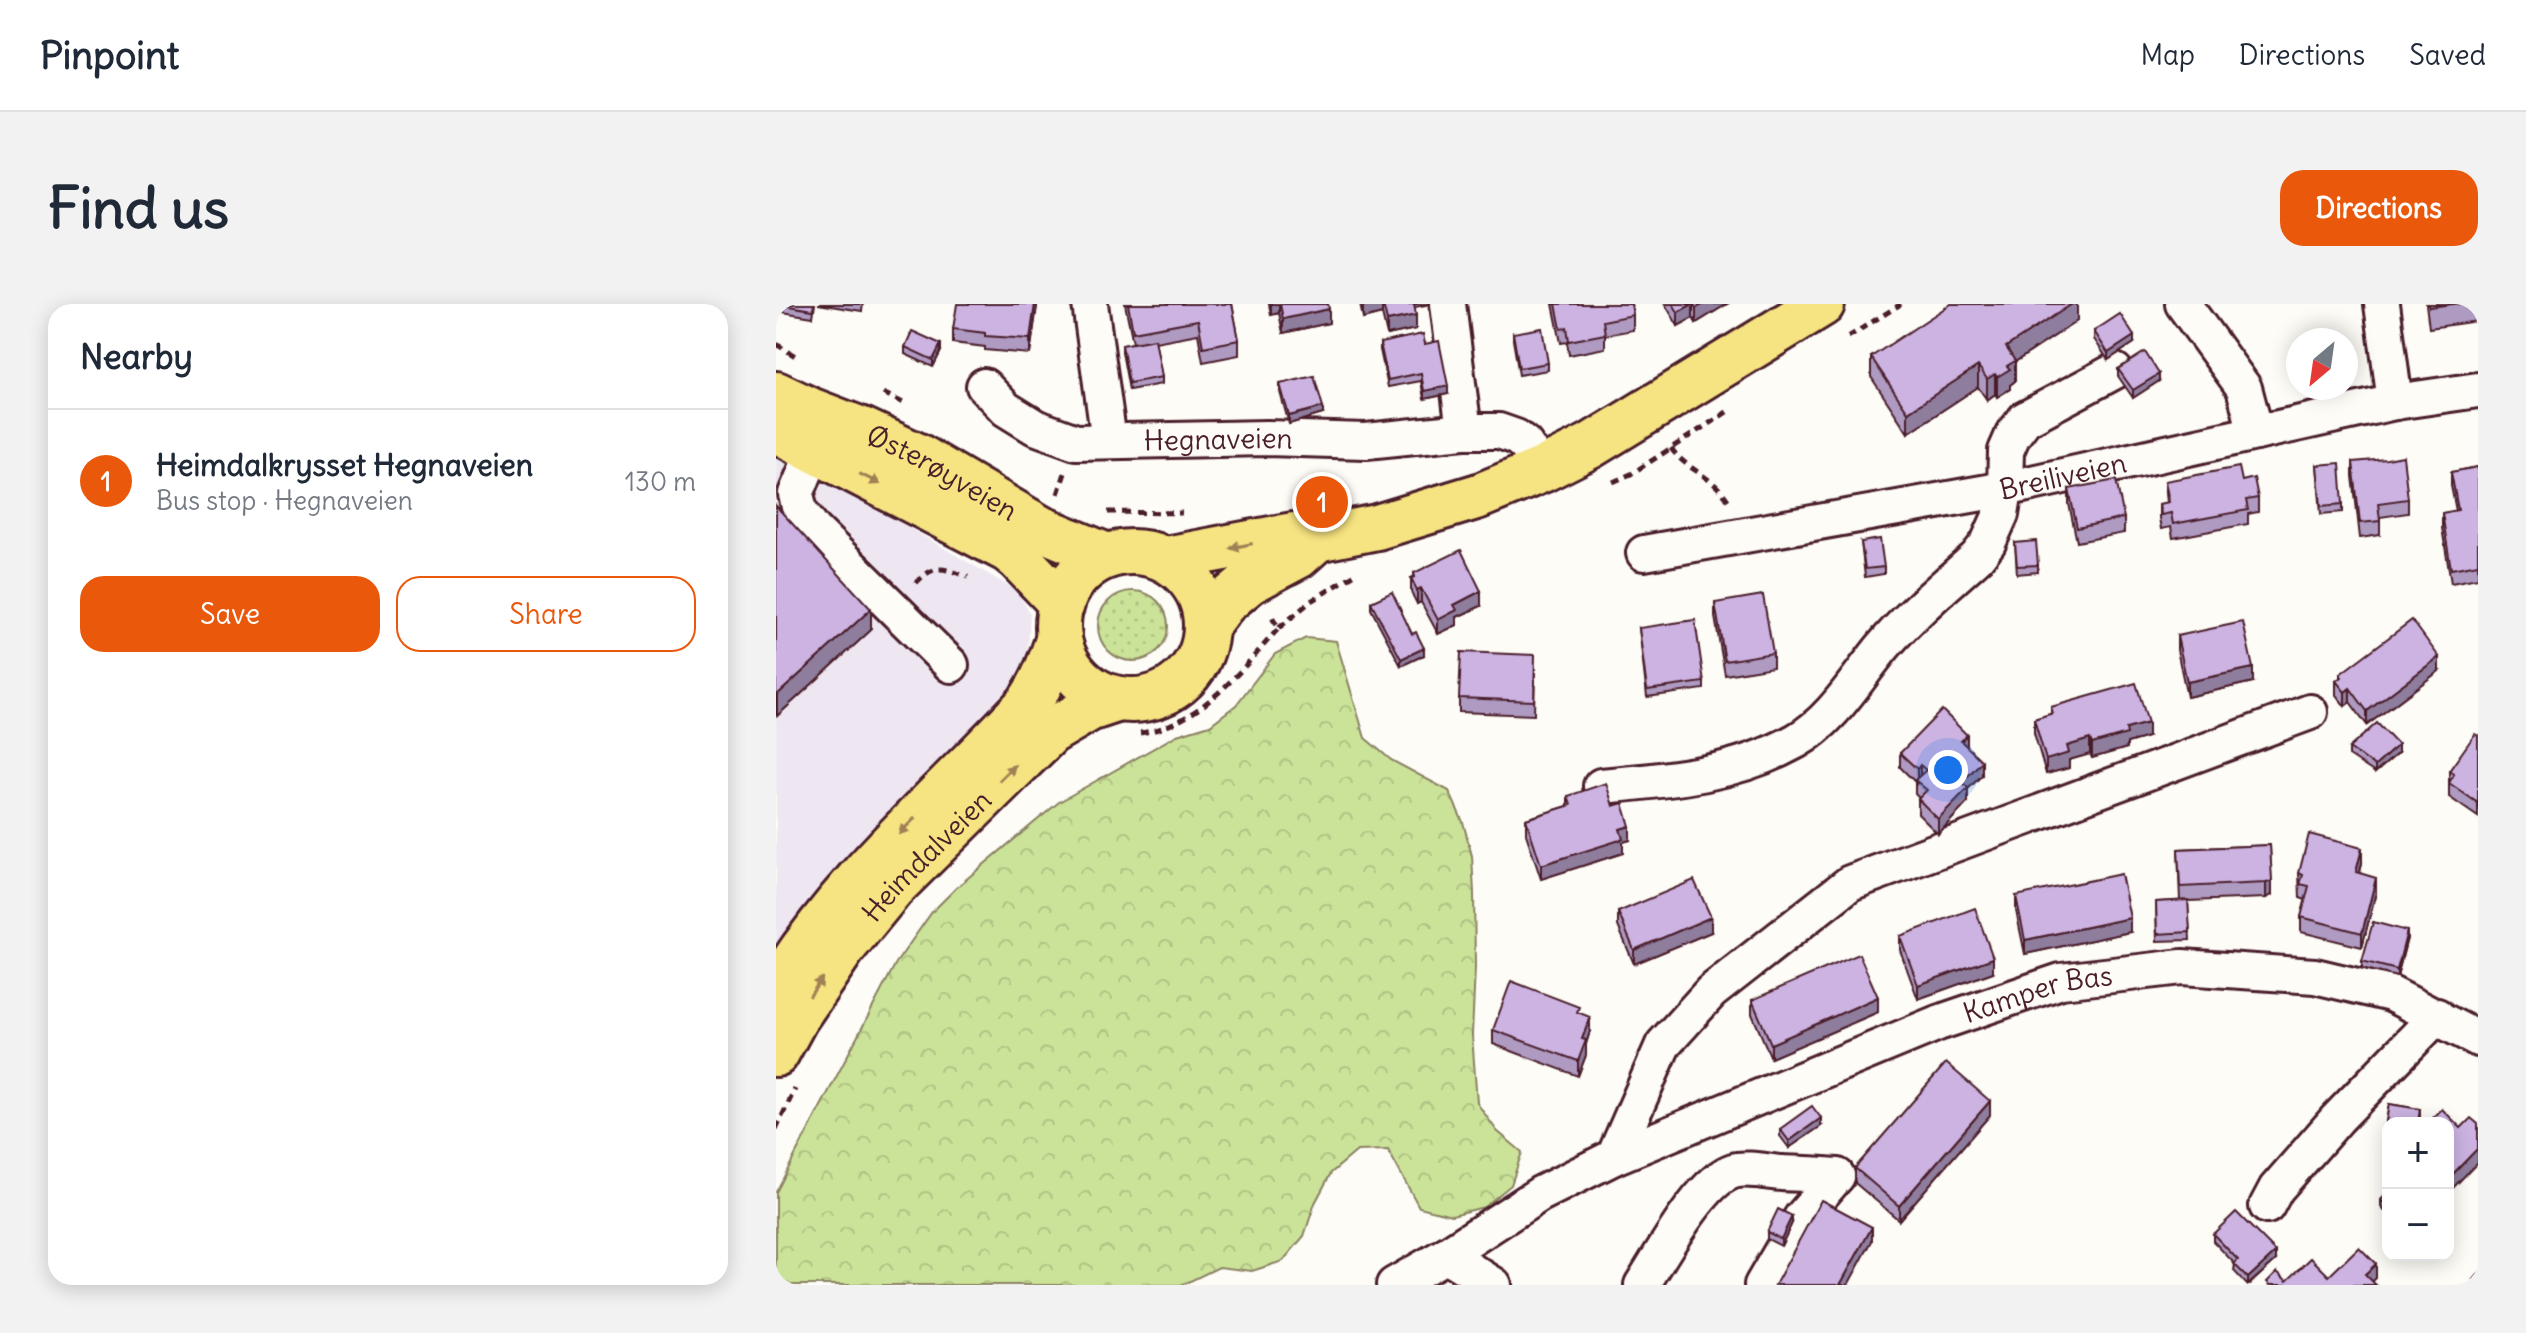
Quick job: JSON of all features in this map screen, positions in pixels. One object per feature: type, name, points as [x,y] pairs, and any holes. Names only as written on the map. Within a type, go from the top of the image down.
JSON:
[{"type":"main road","points":[[1165,559],[1293,535],[1317,539],[1377,527],[1479,496],[1590,446],[1822,304]]},
{"type":"main road","name":"Østerøyveien","points":[[776,394],[821,434],[1008,550],[1019,559],[1060,621]]},
{"type":"main road","name":"Østerøyveien","points":[[776,430],[821,434],[862,430],[918,456],[1040,528],[1107,556]]},
{"type":"main road","points":[[1207,625],[1224,603],[1249,582],[1298,556],[1317,539]]},
{"type":"main road","points":[[1145,552],[1165,559],[1195,586],[1203,600],[1207,625],[1200,657],[1181,682],[1126,716],[1080,678],[1064,656],[1060,621],[1071,584],[1078,575],[1107,556],[1145,552]]},
{"type":"main road","name":"Heimdalveien","points":[[776,989],[813,933],[855,881],[1028,704],[1043,678],[1060,621]]},
{"type":"main road","name":"Heimdalveien","points":[[787,1068],[795,1019],[843,948],[892,888],[1050,732],[1089,709],[1126,716]]},
{"type":"street","name":"Hegnaveien","points":[[1090,304],[1109,441],[1267,438],[1366,441],[1464,431],[1499,431],[1525,444],[1542,470]]},
{"type":"street","points":[[1448,304],[1464,431]]},
{"type":"street","points":[[2183,304],[2244,388],[2256,433]]},
{"type":"street","points":[[2382,304],[2395,402]]},
{"type":"street","points":[[1601,786],[1669,780],[1751,763],[1798,739],[1823,720],[1888,640],[1977,557],[1996,529],[2005,489],[2006,451],[2025,419],[2115,371]]},
{"type":"street","points":[[984,386],[1006,409],[1035,427],[1076,442],[1109,441]]},
{"type":"street","name":"Breiliveien","points":[[1644,553],[2005,489],[2395,402],[2478,390]]},
{"type":"street","points":[[821,434],[796,494],[800,511],[814,530],[951,665]]},
{"type":"street","points":[[1614,1157],[1663,1045],[1711,992],[1850,883],[2310,712]]},
{"type":"street","name":"Kamper Bas","points":[[1394,1285],[1540,1194],[1614,1157],[1938,1023],[2061,981],[2182,967],[2315,976],[2391,994],[2478,1039]]},
{"type":"street","points":[[2267,1206],[2276,1189],[2337,1119],[2437,1016]]},
{"type":"street","points":[[1642,1285],[1713,1182],[1735,1170],[1837,1176],[1801,1218],[1762,1285]]},
{"type":"street","points":[[1446,1255],[1494,1285]]},
{"type":"path","points":[[1671,448],[1675,455],[1724,492],[1737,517],[1740,536]]},
{"type":"path","points":[[892,607],[926,572],[937,568],[980,582]]},
{"type":"path","points":[[1126,716],[1159,730],[1191,714],[1225,687],[1279,628],[1264,605]]},
{"type":"path","points":[[776,1129],[787,1068]]},
{"type":"shaded area","points":[[776,450],[1017,591],[1030,613],[1027,663],[1009,709],[776,970]]},
{"type":"green space","points":[[1140,591],[1162,606],[1168,626],[1166,640],[1158,651],[1147,659],[1126,661],[1108,651],[1100,640],[1098,619],[1108,601],[1119,593]]},
{"type":"green space","points":[[1306,638],[1336,641],[1365,738],[1391,760],[1449,791],[1463,822],[1472,856],[1474,893],[1472,1035],[1477,1103],[1497,1131],[1522,1152],[1511,1185],[1484,1207],[1452,1215],[1419,1207],[1388,1150],[1357,1151],[1331,1173],[1315,1203],[1304,1236],[1283,1261],[1252,1271],[1219,1267],[1182,1285],[776,1285],[776,1192],[896,963],[932,912],[957,887],[1059,802],[1177,735],[1210,725],[1236,705],[1275,654]]},
{"type":"building","points":[[776,304],[814,304],[813,310]]},
{"type":"building","points":[[957,304],[1035,304],[1030,339],[985,336],[985,333],[953,329]]},
{"type":"building","points":[[1128,304],[1232,304],[1239,340],[1203,347],[1198,320],[1133,332]]},
{"type":"building","points":[[1280,304],[1328,304],[1329,309],[1283,319]]},
{"type":"building","points":[[1383,304],[1414,304],[1416,315],[1387,321]]},
{"type":"building","points":[[1556,304],[1631,304],[1633,315],[1603,321],[1605,334],[1569,341],[1567,327],[1561,329]]},
{"type":"building","points":[[1673,304],[1692,304],[1678,312]]},
{"type":"building","points":[[1951,304],[2072,304],[2006,347],[2015,361],[2007,366],[2010,369],[1987,379],[1978,366],[1908,412],[1871,357]]},
{"type":"building","points":[[2120,314],[2134,336],[2108,353],[2094,331]]},
{"type":"building","points":[[1542,328],[1548,363],[1519,368],[1513,333]]},
{"type":"building","points":[[912,331],[941,344],[933,360],[905,347]]},
{"type":"building","points":[[1423,334],[1425,344],[1439,341],[1448,386],[1424,391],[1421,373],[1388,380],[1380,343]]},
{"type":"building","points":[[1155,339],[1162,377],[1129,383],[1122,345]]},
{"type":"building","points":[[2145,352],[2159,374],[2133,390],[2118,369]]},
{"type":"building","points":[[1314,376],[1323,407],[1289,416],[1280,384]]},
{"type":"building","points":[[2403,456],[2408,499],[2378,503],[2380,521],[2360,523],[2353,462]]},
{"type":"building","points":[[2340,463],[2343,504],[2321,506],[2317,465]]},
{"type":"building","points":[[2239,467],[2242,481],[2254,478],[2258,498],[2246,500],[2248,510],[2173,524],[2171,513],[2161,515],[2159,504],[2169,502],[2165,481]]},
{"type":"building","points":[[2478,467],[2478,564],[2451,569],[2442,513],[2458,510],[2451,472]]},
{"type":"building","points":[[2116,480],[2124,518],[2077,528],[2069,489]]},
{"type":"building","points":[[776,506],[871,609],[777,695],[776,694]]},
{"type":"building","points":[[1880,539],[1884,567],[1865,569],[1861,542]]},
{"type":"building","points":[[2036,541],[2038,565],[2017,566],[2015,543]]},
{"type":"building","points":[[1461,550],[1481,591],[1454,605],[1457,610],[1438,620],[1421,588],[1417,590],[1411,578],[1415,577],[1414,573]]},
{"type":"building","points":[[1392,592],[1412,634],[1416,632],[1424,648],[1401,659],[1371,602]]},
{"type":"building","points":[[1763,595],[1773,653],[1725,661],[1715,603]]},
{"type":"building","points":[[1695,620],[1704,682],[1647,690],[1639,628]]},
{"type":"building","points":[[2412,620],[2439,657],[2367,711],[2350,688],[2345,692],[2336,681],[2340,674]]},
{"type":"building","points":[[2243,622],[2253,668],[2187,682],[2177,636]]},
{"type":"building","points":[[1461,652],[1535,655],[1534,701],[1459,698]]},
{"type":"building","points":[[2136,683],[2148,723],[2126,729],[2127,734],[2092,744],[2090,739],[2067,746],[2069,753],[2046,760],[2034,719],[2053,713],[2051,707]]},
{"type":"building","points":[[1942,710],[1967,735],[1961,741],[1982,761],[1962,782],[1968,788],[1938,819],[1918,799],[1927,790],[1915,780],[1926,770],[1920,765],[1917,769],[1900,753]]},
{"type":"building","points":[[2377,723],[2398,745],[2375,766],[2349,748]]},
{"type":"building","points":[[2475,734],[2478,736],[2478,803],[2449,783],[2454,774],[2449,771]]},
{"type":"building","points":[[1606,783],[1613,806],[1623,803],[1630,826],[1620,829],[1623,839],[1541,865],[1526,819],[1571,805],[1568,796]]},
{"type":"building","points":[[2309,834],[2362,848],[2356,872],[2376,878],[2362,933],[2301,917],[2309,886],[2300,884],[2303,875],[2299,873]]},
{"type":"building","points":[[2270,845],[2272,881],[2180,887],[2178,849]]},
{"type":"building","points":[[2121,874],[2130,918],[2025,940],[2016,896]]},
{"type":"building","points":[[1694,880],[1711,917],[1634,950],[1618,912]]},
{"type":"building","points":[[2188,900],[2190,932],[2157,934],[2156,902]]},
{"type":"building","points":[[1975,908],[1993,958],[1918,985],[1900,936]]},
{"type":"building","points":[[2373,922],[2407,931],[2397,970],[2362,961]]},
{"type":"building","points":[[1859,954],[1878,997],[1771,1044],[1752,1000]]},
{"type":"building","points":[[1511,981],[1579,1007],[1577,1012],[1590,1017],[1578,1061],[1493,1030]]},
{"type":"building","points":[[1946,1063],[1990,1101],[1899,1206],[1855,1168]]},
{"type":"building","points":[[2389,1104],[2420,1109],[2419,1117],[2387,1117]]},
{"type":"building","points":[[1812,1106],[1821,1118],[1789,1141],[1780,1129]]},
{"type":"building","points":[[2442,1109],[2450,1117],[2434,1117]]},
{"type":"building","points":[[2471,1118],[2478,1124],[2478,1148],[2454,1173],[2454,1121],[2461,1128]]},
{"type":"building","points":[[1821,1200],[1872,1227],[1840,1285],[1775,1285]]},
{"type":"building","points":[[1778,1209],[1792,1216],[1781,1239],[1767,1232]]},
{"type":"building","points":[[2236,1212],[2276,1252],[2248,1278],[2234,1264],[2238,1260],[2213,1234]]},
{"type":"building","points":[[2359,1247],[2376,1264],[2365,1274],[2376,1285],[2270,1285],[2267,1282],[2277,1272],[2287,1281],[2311,1258],[2329,1276]]},
{"type":"place","name":"Heimdalkrysset Hegnaveien","points":[[1322,502]]}]
